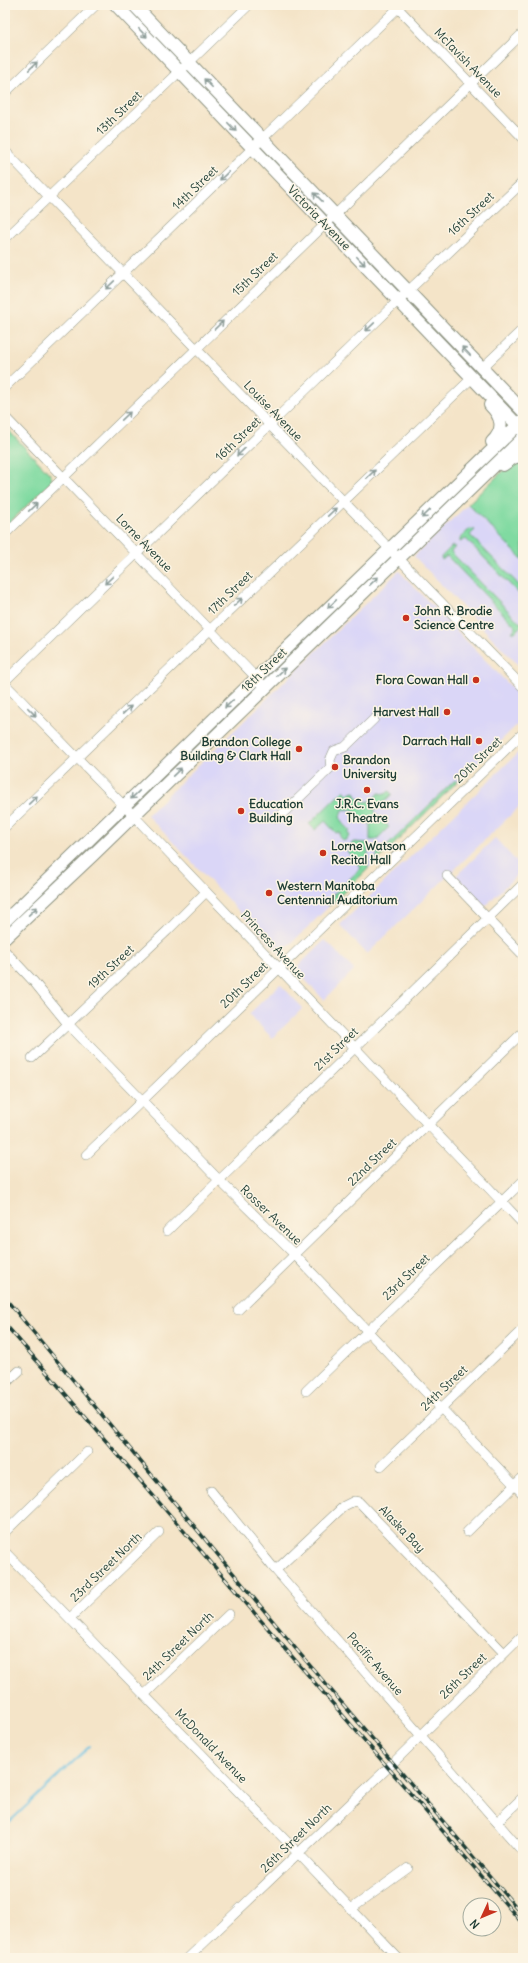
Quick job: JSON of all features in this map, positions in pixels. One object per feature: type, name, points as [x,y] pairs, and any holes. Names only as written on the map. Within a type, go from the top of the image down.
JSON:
[{"type":"main road","name":"Victoria Avenue","points":[[116,5],[459,363],[471,379]]},
{"type":"main road","name":"Victoria Avenue","points":[[134,5],[523,411]]},
{"type":"main road","points":[[471,379],[521,425]]},
{"type":"main road","points":[[454,487],[473,461],[498,436],[501,428],[499,417],[496,412],[471,379]]},
{"type":"main road","points":[[493,380],[508,391],[523,398]]},
{"type":"main road","name":"18th Street","points":[[5,921],[454,487],[521,425]]},
{"type":"main road","name":"18th Street","points":[[5,938],[523,438]]},
{"type":"main road","points":[[439,519],[461,504],[501,467],[513,458],[523,454]]},
{"type":"street","points":[[5,93],[96,5]]},
{"type":"street","name":"13th Street","points":[[5,238],[249,5]]},
{"type":"street","name":"McTavish Avenue","points":[[398,6],[523,138]]},
{"type":"street","name":"14th Street","points":[[5,387],[253,149],[398,6]]},
{"type":"street","name":"15th Street","points":[[5,534],[334,214],[523,33]]},
{"type":"street","name":"Louise Avenue","points":[[5,151],[523,687]]},
{"type":"street","name":"16th Street","points":[[5,682],[398,300],[523,182]]},
{"type":"street","points":[[482,368],[523,329]]},
{"type":"street","name":"17th Street","points":[[5,827],[471,379]]},
{"type":"street","name":"Lorne Avenue","points":[[5,416],[265,687]]},
{"type":"street","name":"Princess Avenue","points":[[5,682],[523,1224]]},
{"type":"street","points":[[278,818],[331,767],[330,760],[334,751],[345,747],[374,719]]},
{"type":"street","name":"20th Street","points":[[86,1155],[523,734]]},
{"type":"street","points":[[447,876],[523,955]]},
{"type":"street","name":"21st Street","points":[[167,1231],[523,884]]},
{"type":"street","name":"19th Street","points":[[32,1058],[167,931],[206,892]]},
{"type":"street","name":"Rosser Avenue","points":[[5,951],[34,982],[68,1024],[219,1180],[294,1254],[523,1494]]},
{"type":"street","name":"22nd Street","points":[[238,1310],[523,1032]]},
{"type":"street","name":"23rd Street","points":[[306,1391],[523,1181]]},
{"type":"street","name":"24th Street","points":[[381,1466],[523,1328]]},
{"type":"street","points":[[5,1384],[19,1371]]},
{"type":"street","points":[[5,1532],[87,1452]]},
{"type":"street","points":[[467,1532],[523,1477]]},
{"type":"street","name":"Pacific Avenue","points":[[211,1491],[276,1570],[523,1852]]},
{"type":"street","name":"Alaska Bay","points":[[276,1570],[344,1506],[349,1502],[359,1502],[504,1653]]},
{"type":"street","name":"23rd Street North","points":[[70,1618],[159,1532]]},
{"type":"street","name":"McDonald Avenue","points":[[5,1552],[398,1958]]},
{"type":"street","name":"24th Street North","points":[[144,1695],[229,1614]]},
{"type":"street","name":"26th Street","points":[[420,1735],[523,1635]]},
{"type":"street","name":"26th Street North","points":[[188,1958],[420,1735]]},
{"type":"street","points":[[497,1822],[523,1797]]},
{"type":"street","points":[[352,1909],[408,1868]]},
{"type":"shaded area","points":[[523,459],[523,670],[414,556],[502,472]]},
{"type":"shaded area","name":"Brandon University","points":[[399,571],[523,699],[523,719],[280,954],[147,815]]},
{"type":"shaded area","points":[[523,748],[523,803],[367,954],[340,925]]},
{"type":"shaded area","points":[[495,838],[523,869],[485,906],[456,876]]},
{"type":"shaded area","points":[[325,940],[354,970],[324,1000],[295,969]]},
{"type":"shaded area","points":[[280,984],[303,1008],[272,1038],[249,1014]]},
{"type":"green space","points":[[5,427],[50,474],[52,479],[50,483],[5,527]]},
{"type":"green space","points":[[523,459],[523,560],[468,504],[507,467]]},
{"type":"green space","points":[[470,529],[475,530],[470,535],[523,589],[523,598],[466,539],[460,542],[460,538]]},
{"type":"green space","points":[[452,546],[455,547],[451,552],[520,623],[523,621],[522,625],[515,632],[512,632],[516,627],[447,556],[442,560],[441,557]]},
{"type":"green space","points":[[455,780],[457,782],[377,861],[377,848],[381,852]]},
{"type":"green space","points":[[344,790],[347,794],[355,792],[360,800],[365,802],[374,799],[378,793],[386,794],[389,791],[392,794],[374,811],[389,827],[376,840],[370,840],[370,821],[367,818],[365,821],[360,821],[356,812],[351,809],[343,810],[340,816],[342,823],[350,831],[348,833],[350,836],[344,841],[340,837],[340,832],[336,833],[325,821],[315,830],[309,824]]},
{"type":"green space","points":[[354,842],[368,843],[368,869],[329,906],[327,902],[328,900],[361,868],[347,851]]},
{"type":"waterway","points":[[5,1826],[90,1746]]},
{"type":"railway","points":[[5,1298],[301,1655],[523,1915]]},
{"type":"railway","points":[[5,1324],[523,1924]]},
{"type":"place","name":"John R. Brodie Science Centre","points":[[406,618]]},
{"type":"place","name":"Flora Cowan Hall","points":[[476,680]]},
{"type":"place","name":"Harvest Hall","points":[[447,712]]},
{"type":"place","name":"Darrach Hall","points":[[479,741]]},
{"type":"place","name":"Brandon College Building & Clark Hall","points":[[299,749]]},
{"type":"place","name":"Brandon University","points":[[335,767]]},
{"type":"place","name":"J.R.C. Evans Theatre","points":[[367,790]]},
{"type":"place","name":"Education Building","points":[[241,811]]},
{"type":"place","name":"Lorne Watson Recital Hall","points":[[323,853]]},
{"type":"place","name":"Western Manitoba Centennial Auditorium","points":[[269,893]]}]
